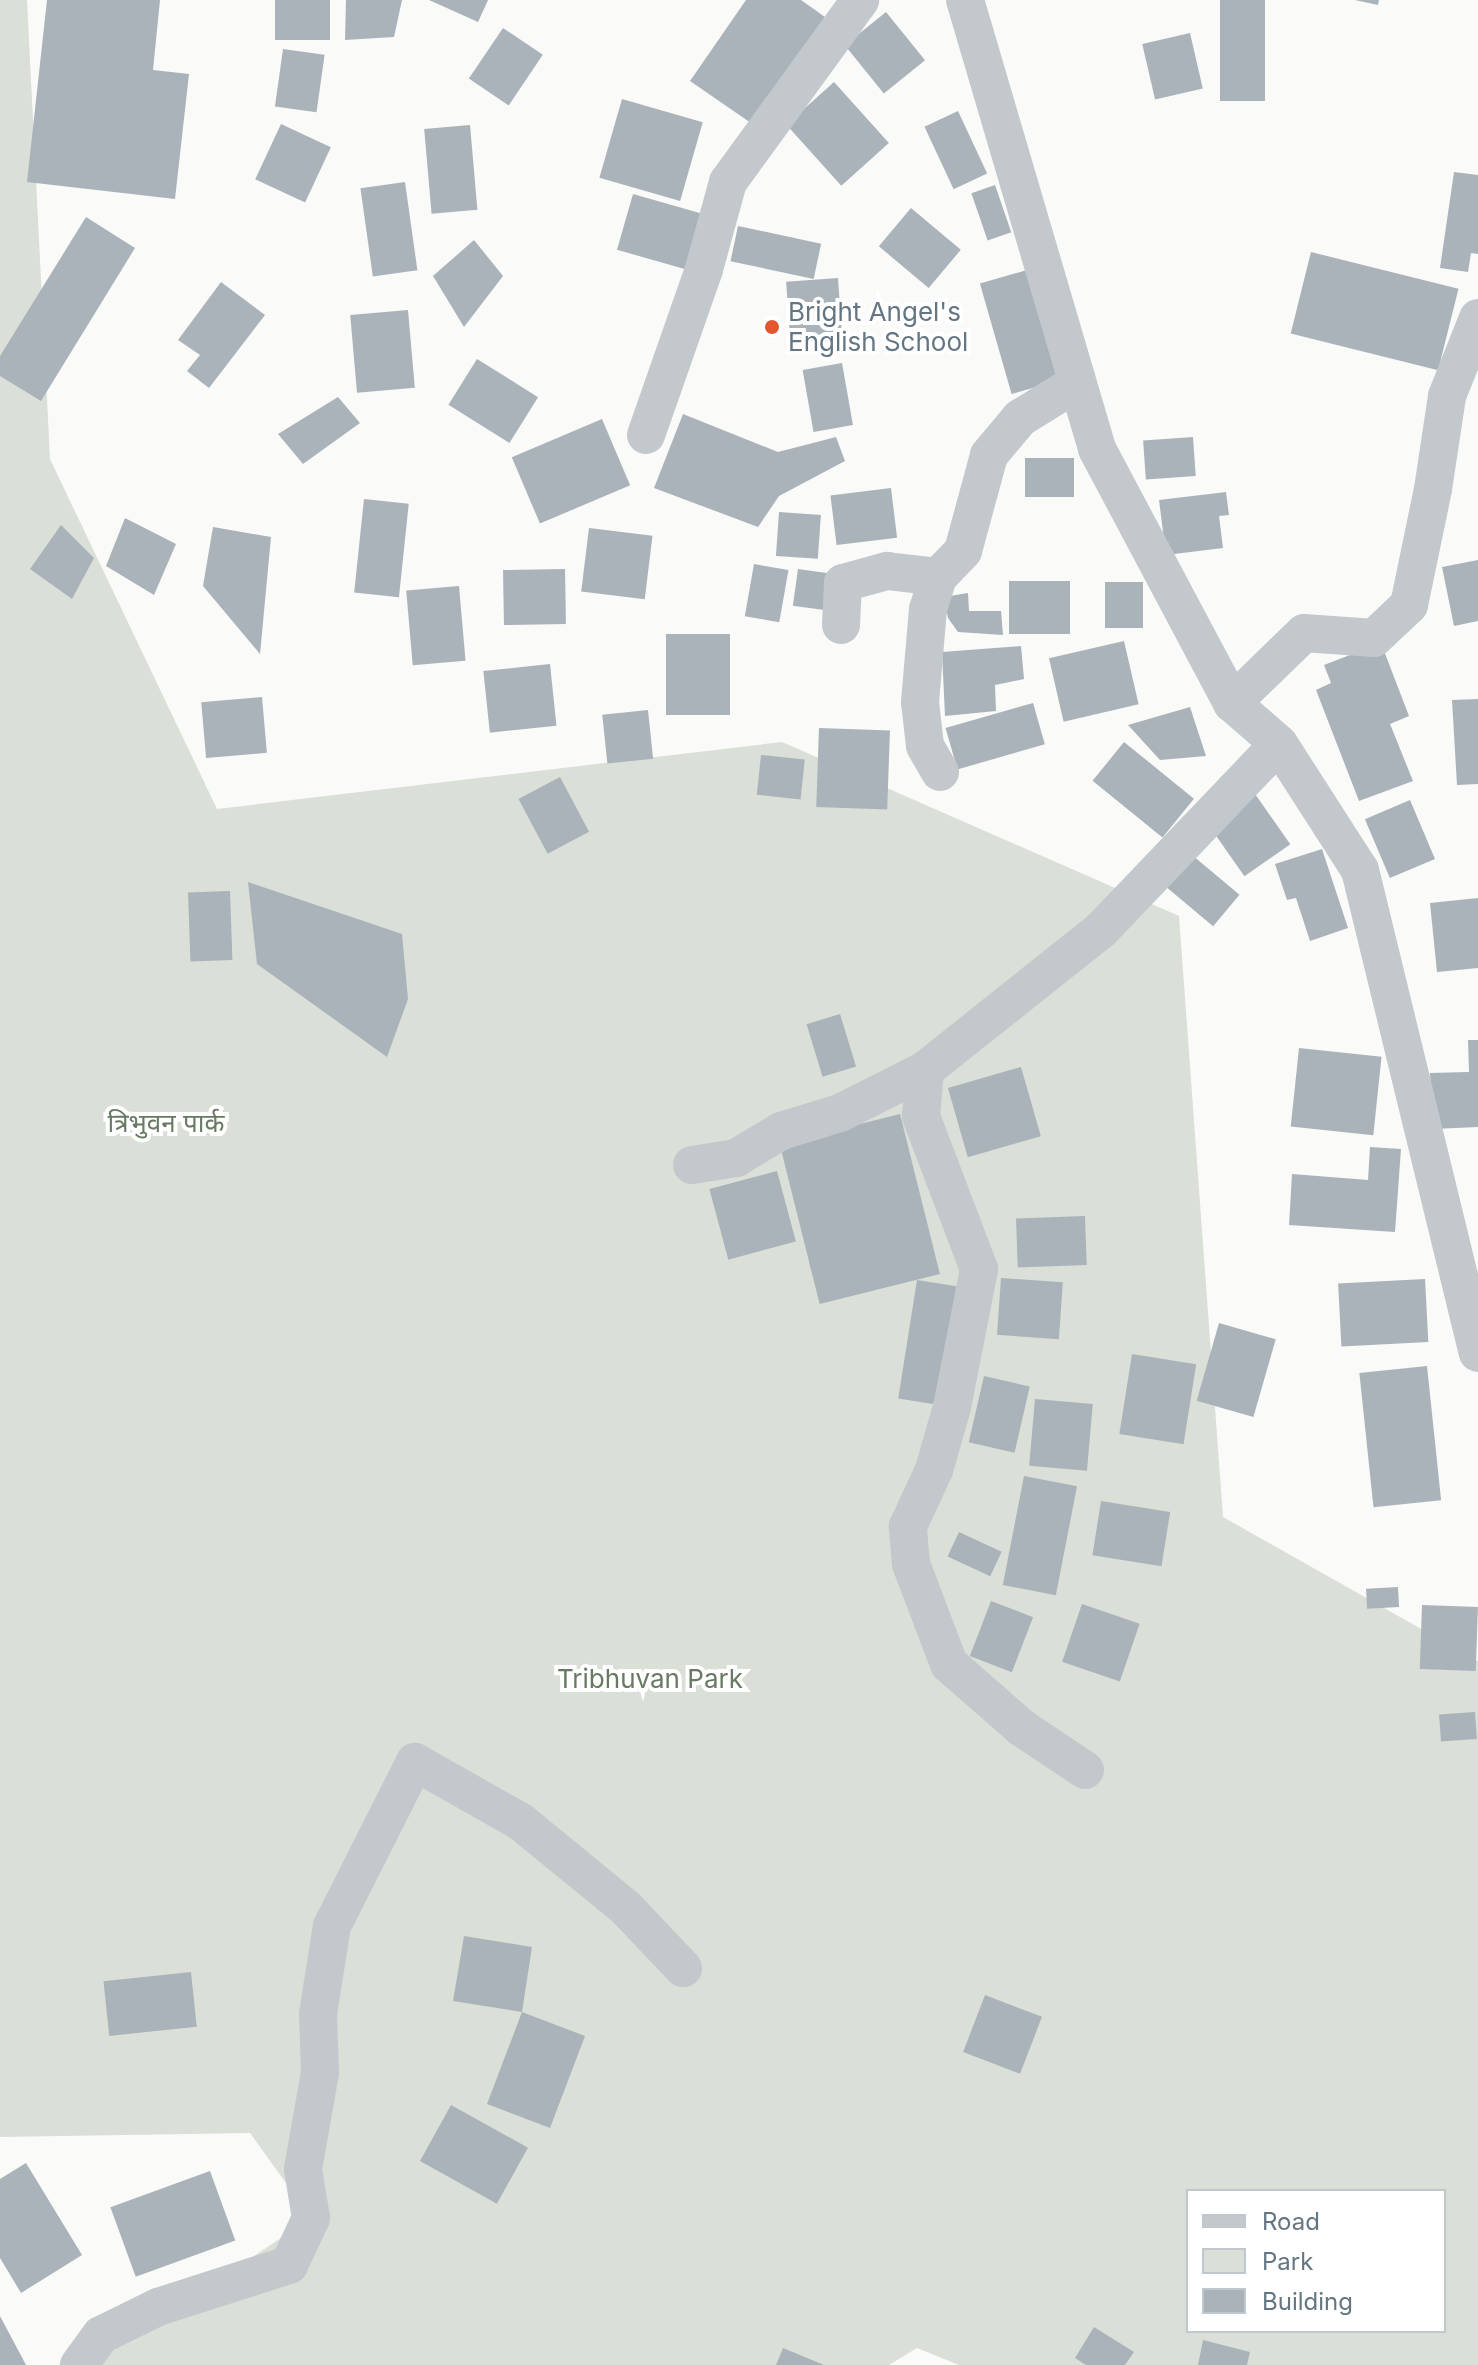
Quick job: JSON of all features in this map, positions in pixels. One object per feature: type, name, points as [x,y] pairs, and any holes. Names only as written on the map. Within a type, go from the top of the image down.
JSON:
[{"type":"street","points":[[646,435],[704,269],[728,182],[860,0]]},
{"type":"street","points":[[965,0],[1097,449],[1232,703],[1279,744],[1360,870],[1478,1353]]},
{"type":"street","points":[[1232,703],[1304,633],[1374,638],[1409,605],[1433,489],[1447,396],[1478,318]]},
{"type":"street","points":[[940,772],[925,746],[920,702],[928,609],[938,577],[963,551],[989,455],[1020,418],[1077,383]]},
{"type":"street","points":[[841,625],[843,583],[887,571],[938,577]]},
{"type":"street","points":[[692,1165],[736,1158],[781,1131],[840,1113],[925,1070],[1101,930],[1279,744]]},
{"type":"street","points":[[925,1070],[921,1116],[979,1269],[952,1407],[934,1470],[908,1526],[911,1564],[949,1664],[1022,1728],[1085,1770]]},
{"type":"street","points":[[79,2365],[101,2335],[158,2307],[289,2265],[311,2218],[303,2169],[320,2073],[318,2014],[332,1926],[415,1762],[521,1822],[626,1908],[683,1968]]},
{"type":"green space","points":[[0,0],[27,0],[50,459],[217,809],[782,742],[1179,916],[1223,1517],[1478,1661],[1478,2365],[959,2365],[917,2348],[889,2365],[90,2365],[311,2218],[250,2133],[0,2137]]},
{"type":"building","points":[[47,0],[160,0],[153,70],[189,74],[175,199],[27,182]]},
{"type":"building","points":[[275,0],[330,0],[330,40],[275,40]]},
{"type":"building","points":[[346,0],[402,0],[394,37],[345,40]]},
{"type":"building","points":[[429,0],[488,0],[478,22]]},
{"type":"building","points":[[746,0],[801,0],[825,17],[751,123],[690,81]]},
{"type":"building","points":[[1220,0],[1265,0],[1265,101],[1220,101]]},
{"type":"building","points":[[1355,0],[1379,0],[1378,5]]},
{"type":"building","points":[[886,12],[925,60],[884,94],[845,45]]},
{"type":"building","points":[[503,28],[543,55],[509,105],[469,79]]},
{"type":"building","points":[[1190,33],[1203,89],[1155,100],[1142,44]]},
{"type":"building","points":[[283,49],[325,55],[317,112],[275,106]]},
{"type":"building","points":[[834,82],[889,143],[841,186],[786,125]]},
{"type":"building","points":[[622,99],[703,122],[680,201],[599,178]]},
{"type":"building","points":[[958,111],[987,174],[954,189],[924,127]]},
{"type":"building","points":[[281,124],[331,147],[305,203],[255,179]]},
{"type":"building","points":[[470,125],[477,210],[432,214],[424,129]]},
{"type":"building","points":[[1454,172],[1478,175],[1478,254],[1471,253],[1468,272],[1440,268]]},
{"type":"building","points":[[405,182],[417,270],[373,276],[360,188]]},
{"type":"building","points":[[995,185],[1011,232],[988,240],[971,193]]},
{"type":"building","points":[[633,194],[703,214],[687,270],[617,250]]},
{"type":"building","points":[[911,208],[961,250],[929,288],[879,246]]},
{"type":"building","points":[[86,217],[135,248],[41,401],[0,376],[0,356]]},
{"type":"building","points":[[738,226],[821,244],[814,279],[731,261]]},
{"type":"building","points":[[474,240],[503,276],[464,327],[433,276]]},
{"type":"building","points":[[1311,252],[1458,289],[1438,370],[1291,334]]},
{"type":"building","points":[[1027,270],[1059,381],[1012,394],[980,284]]},
{"type":"building","points":[[838,278],[843,347],[791,350],[786,282]]},
{"type":"building","points":[[221,282],[265,315],[209,388],[187,371],[200,355],[178,340]]},
{"type":"building","points":[[408,310],[415,388],[357,393],[350,315]]},
{"type":"building","points":[[477,359],[538,397],[509,443],[448,405]]},
{"type":"building","points":[[842,363],[853,425],[814,432],[803,370]]},
{"type":"building","points":[[338,397],[360,423],[303,464],[278,434]]},
{"type":"building","points":[[683,414],[778,452],[836,437],[845,461],[779,496],[758,527],[654,488]]},
{"type":"building","points":[[602,419],[630,485],[540,524],[512,457]]},
{"type":"building","points":[[1193,437],[1196,476],[1146,479],[1143,440]]},
{"type":"building","points":[[1025,458],[1074,458],[1074,497],[1025,497]]},
{"type":"building","points":[[891,488],[897,538],[837,545],[830,495]]},
{"type":"building","points":[[1226,492],[1229,515],[1219,516],[1223,548],[1166,555],[1159,500]]},
{"type":"building","points":[[364,499],[409,504],[399,597],[354,592]]},
{"type":"building","points":[[779,512],[821,515],[818,559],[776,556]]},
{"type":"building","points":[[125,518],[176,544],[154,595],[106,566]]},
{"type":"building","points":[[61,525],[94,558],[72,599],[30,569]]},
{"type":"building","points":[[213,527],[271,537],[260,654],[203,586]]},
{"type":"building","points":[[589,528],[653,536],[645,599],[581,592]]},
{"type":"building","points":[[1478,560],[1478,621],[1454,626],[1442,567]]},
{"type":"building","points":[[754,564],[788,570],[779,622],[745,616]]},
{"type":"building","points":[[565,569],[566,624],[504,625],[503,570]]},
{"type":"building","points":[[798,569],[839,575],[833,611],[793,606]]},
{"type":"building","points":[[1009,581],[1070,581],[1070,634],[1009,634]]},
{"type":"building","points":[[1105,582],[1143,582],[1143,628],[1105,628]]},
{"type":"building","points":[[459,586],[466,661],[413,665],[406,591]]},
{"type":"building","points":[[968,593],[969,611],[1001,611],[1003,635],[958,632],[948,618],[944,597]]},
{"type":"building","points":[[666,634],[730,634],[730,715],[666,715]]},
{"type":"building","points":[[1124,641],[1139,704],[1064,722],[1049,658]]},
{"type":"building","points":[[1381,643],[1409,716],[1390,724],[1413,781],[1359,801],[1316,690],[1331,683],[1324,665]]},
{"type":"building","points":[[1021,646],[1024,679],[995,685],[996,711],[945,716],[942,652]]},
{"type":"building","points":[[550,664],[556,726],[490,733],[483,671]]},
{"type":"building","points":[[262,697],[267,753],[206,758],[201,702]]},
{"type":"building","points":[[1478,699],[1478,784],[1457,785],[1452,700]]},
{"type":"building","points":[[1033,703],[1045,744],[957,769],[946,728]]},
{"type":"building","points":[[1190,707],[1206,756],[1160,760],[1128,725]]},
{"type":"building","points":[[648,710],[653,759],[607,764],[602,715]]},
{"type":"building","points":[[819,728],[890,730],[887,809],[816,807]]},
{"type":"building","points":[[1124,742],[1194,799],[1162,837],[1093,781]]},
{"type":"building","points":[[761,755],[805,760],[801,799],[757,795]]},
{"type":"building","points":[[560,777],[589,832],[548,854],[519,799]]},
{"type":"building","points":[[1253,791],[1290,844],[1244,876],[1207,823]]},
{"type":"building","points":[[1410,800],[1435,859],[1390,878],[1365,819]]},
{"type":"building","points":[[1322,849],[1348,928],[1310,941],[1296,898],[1287,900],[1275,864]]},
{"type":"building","points":[[1192,855],[1239,895],[1213,926],[1166,886]]},
{"type":"building","points":[[248,882],[402,934],[408,999],[387,1057],[257,964]]},
{"type":"building","points":[[230,891],[232,960],[190,961],[188,892]]},
{"type":"building","points":[[1478,898],[1478,968],[1437,972],[1430,903]]},
{"type":"building","points":[[840,1014],[856,1067],[823,1077],[807,1024]]},
{"type":"building","points":[[1468,1040],[1478,1040],[1478,1127],[1433,1129],[1430,1073],[1469,1072]]},
{"type":"building","points":[[1299,1048],[1382,1057],[1373,1135],[1291,1127]]},
{"type":"building","points":[[1021,1067],[1041,1136],[968,1157],[948,1088]]},
{"type":"building","points":[[900,1114],[940,1274],[820,1304],[780,1144]]},
{"type":"building","points":[[1370,1147],[1401,1149],[1395,1232],[1289,1225],[1292,1174],[1368,1180]]},
{"type":"building","points":[[777,1171],[796,1242],[728,1260],[709,1189]]},
{"type":"building","points":[[1085,1216],[1087,1265],[1018,1267],[1016,1218]]},
{"type":"building","points":[[1001,1278],[1063,1282],[1059,1339],[997,1335]]},
{"type":"building","points":[[1425,1279],[1428,1342],[1341,1346],[1338,1284]]},
{"type":"building","points":[[917,1280],[967,1288],[949,1407],[898,1399]]},
{"type":"building","points":[[1219,1323],[1276,1339],[1253,1417],[1197,1401]]},
{"type":"building","points":[[1132,1354],[1196,1364],[1184,1444],[1119,1434]]},
{"type":"building","points":[[1427,1366],[1441,1500],[1373,1507],[1359,1373]]},
{"type":"building","points":[[984,1376],[1030,1387],[1014,1453],[969,1442]]},
{"type":"building","points":[[1035,1399],[1093,1404],[1087,1471],[1029,1466]]},
{"type":"building","points":[[1024,1476],[1077,1486],[1056,1595],[1003,1585]]},
{"type":"building","points":[[1101,1501],[1170,1512],[1162,1566],[1092,1555]]},
{"type":"building","points":[[959,1532],[1002,1552],[990,1576],[948,1556]]},
{"type":"building","points":[[1398,1587],[1399,1607],[1367,1609],[1366,1589]]},
{"type":"building","points":[[991,1601],[1033,1617],[1012,1672],[970,1656]]},
{"type":"building","points":[[1082,1604],[1140,1624],[1120,1682],[1062,1662]]},
{"type":"building","points":[[1422,1605],[1478,1607],[1476,1671],[1420,1669]]},
{"type":"building","points":[[1475,1712],[1477,1739],[1441,1741],[1439,1715]]},
{"type":"building","points":[[464,1936],[532,1947],[522,2012],[453,2001]]},
{"type":"building","points":[[191,1972],[197,2027],[109,2036],[103,1981]]},
{"type":"building","points":[[985,1995],[1042,2017],[1020,2074],[963,2052]]},
{"type":"building","points":[[522,2012],[585,2036],[550,2128],[487,2104]]},
{"type":"building","points":[[451,2105],[528,2148],[497,2204],[420,2161]]},
{"type":"building","points":[[26,2163],[82,2255],[21,2293],[0,2258],[0,2179]]},
{"type":"building","points":[[210,2171],[235,2241],[136,2277],[110,2207]]},
{"type":"building","points":[[0,2316],[26,2365],[0,2365]]},
{"type":"building","points":[[1094,2327],[1134,2352],[1125,2365],[1086,2365],[1075,2358]]},
{"type":"building","points":[[1203,2340],[1250,2352],[1247,2365],[1198,2365]]},
{"type":"building","points":[[783,2348],[824,2365],[776,2365]]},
{"type":"place","name":"Bright Angel's English School","points":[[772,327]]},
{"type":"park label","name":"त्रिभुवन पार्क","points":[[166,1123]]},
{"type":"park label","name":"Tribhuvan Park","points":[[650,1679]]}]
